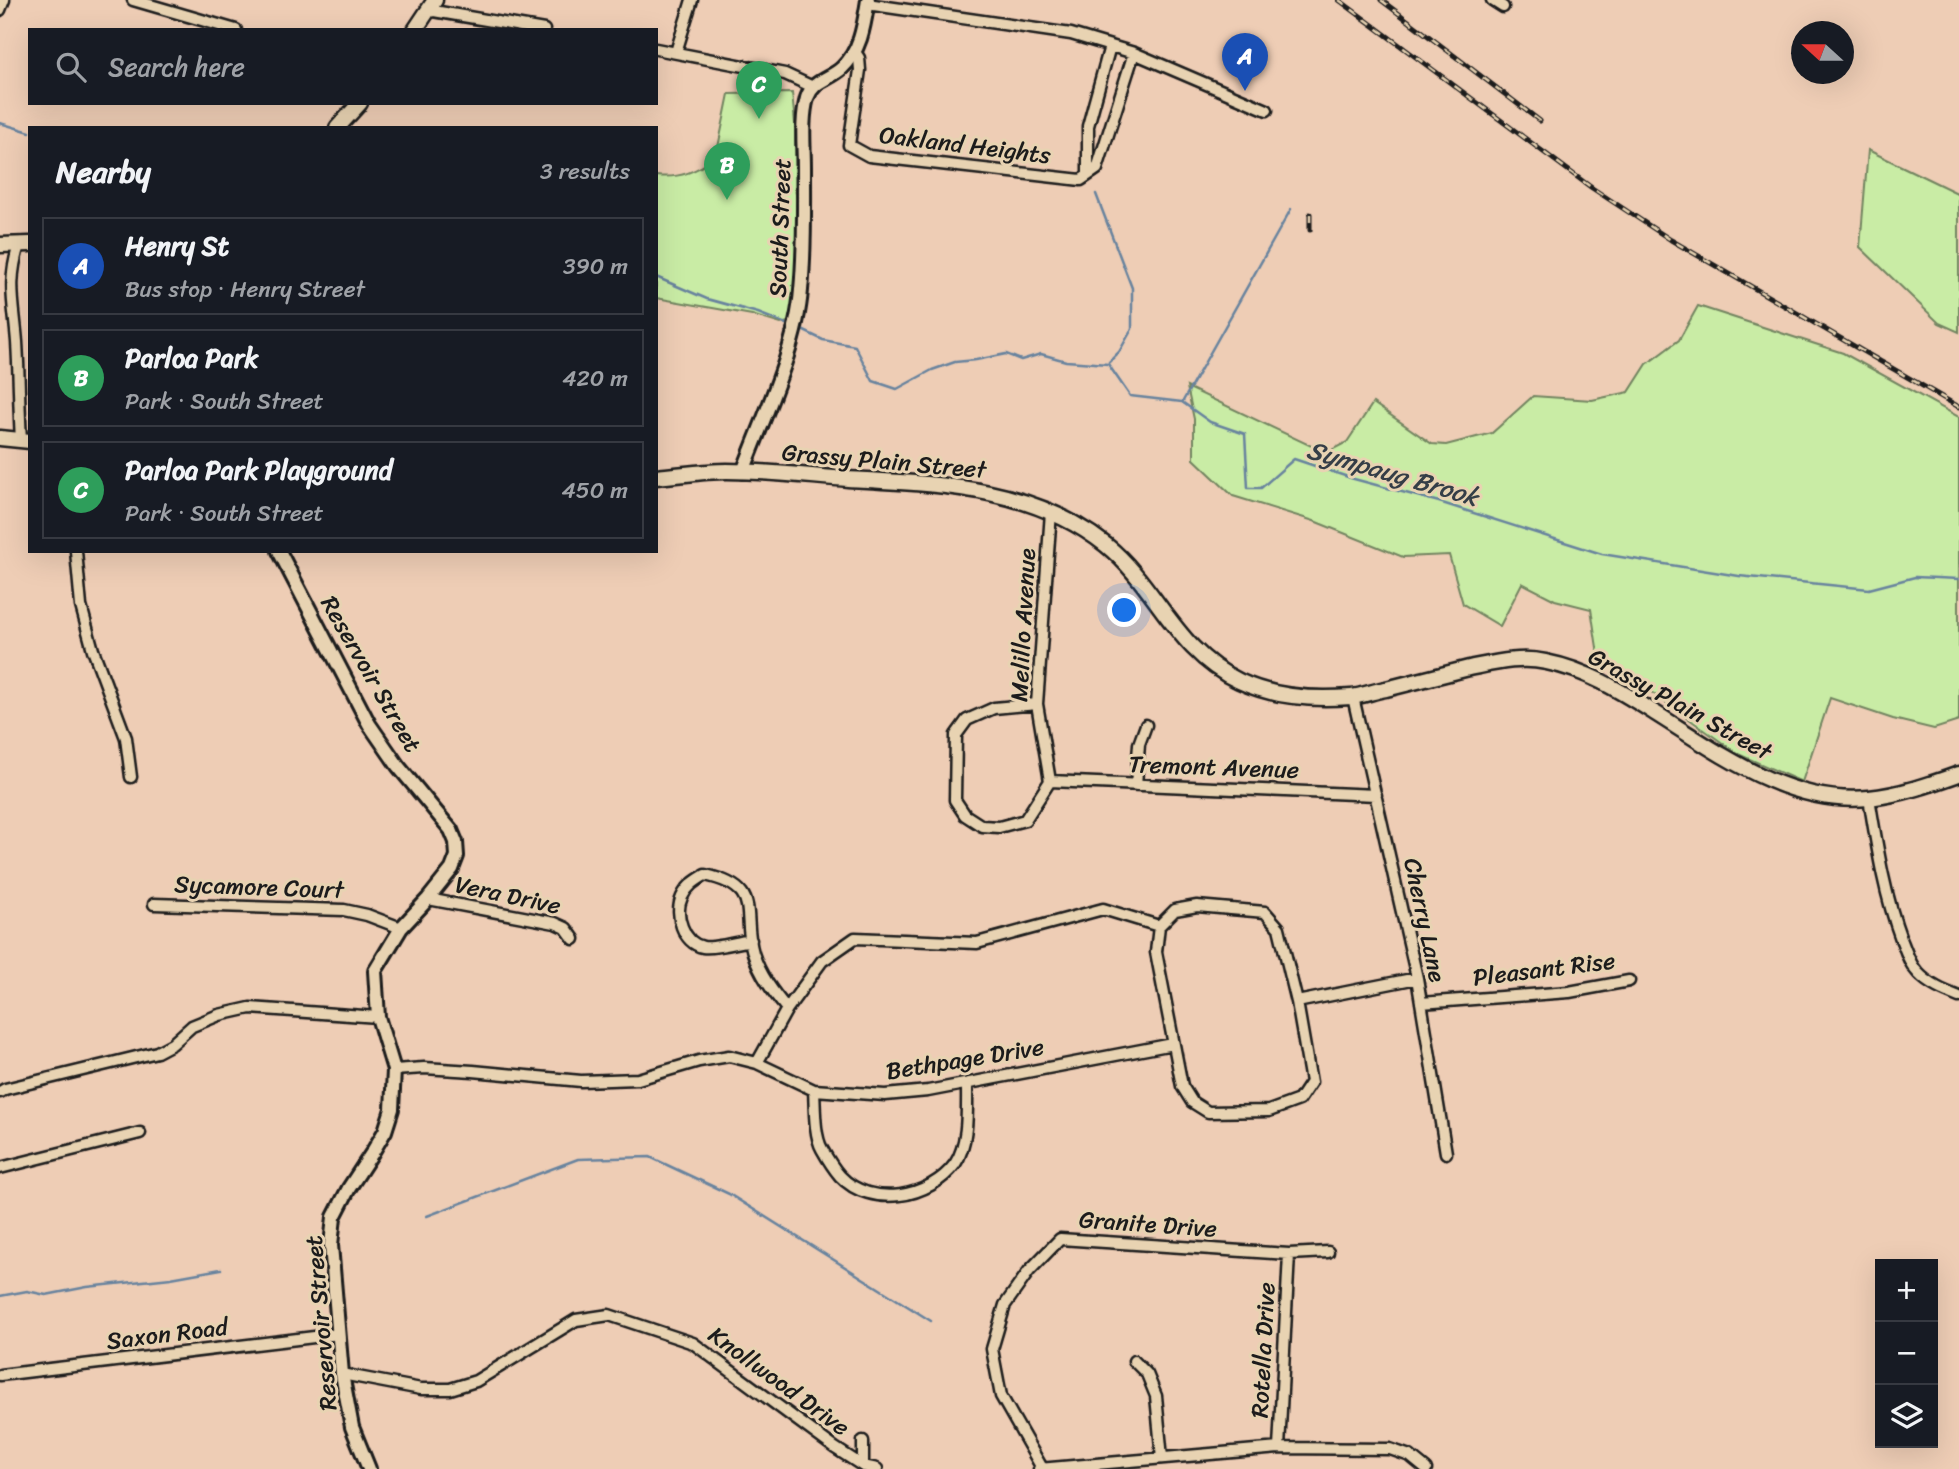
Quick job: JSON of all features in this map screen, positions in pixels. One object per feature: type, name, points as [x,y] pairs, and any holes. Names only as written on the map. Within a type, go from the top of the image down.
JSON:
[{"type":"main road","points":[[416,28],[432,5]]},
{"type":"main road","points":[[339,126],[358,105]]},
{"type":"main road","points":[[0,245],[24,244]]},
{"type":"main road","points":[[0,438],[25,441]]},
{"type":"main road","name":"Grassy Plain Street","points":[[658,477],[726,471],[956,487],[996,493],[1051,512],[1081,526],[1108,547],[1132,571],[1185,641],[1211,665],[1239,681],[1272,693],[1306,697],[1353,697],[1504,661],[1538,660],[1586,673],[1761,777],[1800,790],[1831,797],[1869,798],[1932,784],[1959,774]]},
{"type":"street","points":[[0,10],[4,0]]},
{"type":"street","points":[[133,0],[229,28]]},
{"type":"street","points":[[676,52],[692,0]]},
{"type":"street","points":[[1492,0],[1503,7]]},
{"type":"street","points":[[658,49],[785,74],[813,87],[820,80],[840,70],[855,52],[863,29],[867,2],[1071,34],[1134,53],[1267,110]]},
{"type":"street","points":[[432,5],[535,28]]},
{"type":"street","name":"Oakland Heights","points":[[855,52],[860,70],[849,145],[869,156],[1081,180],[1088,175],[1088,126],[1110,46]]},
{"type":"street","points":[[1088,175],[1097,169],[1134,53]]},
{"type":"street","name":"South Street","points":[[743,472],[784,362],[801,293],[803,140],[807,97],[813,87]]},
{"type":"street","points":[[0,240],[24,244],[13,263],[10,284],[25,441]]},
{"type":"street","name":"Melillo Avenue","points":[[1051,512],[1037,704],[1051,781]]},
{"type":"street","points":[[76,553],[81,606],[93,650],[126,738],[131,777]]},
{"type":"street","name":"Reservoir Street","points":[[280,553],[369,724],[398,766],[452,830],[456,842],[457,856],[452,869],[401,928],[375,971],[378,1017],[394,1070],[393,1109],[373,1153],[349,1188],[334,1217],[331,1245],[342,1374],[352,1427],[369,1469]]},
{"type":"street","name":"Cherry Lane","points":[[1353,697],[1417,978],[1446,1153]]},
{"type":"street","points":[[1037,704],[994,708],[967,720],[956,736],[955,800],[965,816],[982,826],[999,827],[1025,820],[1051,781]]},
{"type":"street","points":[[1136,785],[1139,744],[1146,725]]},
{"type":"street","name":"Tremont Avenue","points":[[1051,781],[1376,795]]},
{"type":"street","points":[[1869,798],[1886,891],[1913,967],[1931,984],[1959,997]]},
{"type":"street","points":[[751,940],[704,947],[693,943],[685,934],[679,906],[692,883],[705,875],[722,879],[747,899],[753,952],[768,986],[787,1009]]},
{"type":"street","name":"Vera Drive","points":[[428,899],[555,923],[566,928],[575,939]]},
{"type":"street","name":"Sycamore Court","points":[[154,904],[344,910],[367,915],[401,928]]},
{"type":"street","points":[[1197,906],[1265,912],[1279,928],[1297,1002],[1311,1082],[1299,1100],[1269,1111],[1208,1112],[1192,1102],[1182,1086],[1156,952],[1159,926],[1175,911],[1197,906]]},
{"type":"street","points":[[757,1063],[787,1009],[822,961],[855,938],[977,943],[1102,909],[1159,926]]},
{"type":"street","points":[[1297,1002],[1417,978]]},
{"type":"street","name":"Pleasant Rise","points":[[1421,1003],[1569,992],[1629,981]]},
{"type":"street","points":[[0,1092],[157,1052],[172,1044],[192,1026],[219,1015],[250,1008],[378,1017]]},
{"type":"street","name":"Bethpage Drive","points":[[394,1070],[473,1071],[581,1081],[638,1079],[699,1061],[729,1056],[757,1063],[814,1090],[885,1094],[928,1091],[1173,1044]]},
{"type":"street","points":[[814,1090],[815,1116],[821,1147],[841,1177],[864,1191],[890,1196],[909,1194],[929,1187],[956,1163],[965,1137],[967,1084]]},
{"type":"street","points":[[0,1168],[140,1133]]},
{"type":"street","name":"Granite Drive","points":[[1040,1469],[1001,1396],[992,1349],[1005,1305],[1029,1271],[1060,1239],[1289,1254],[1328,1252]]},
{"type":"street","name":"Rotella Drive","points":[[1279,1448],[1289,1254]]},
{"type":"street","name":"Knollwood Drive","points":[[342,1374],[421,1389],[450,1389],[476,1381],[576,1320],[609,1315],[692,1343],[835,1448],[863,1466],[877,1469]]},
{"type":"street","name":"Saxon Road","points":[[0,1375],[339,1334]]},
{"type":"street","points":[[1134,1361],[1147,1374],[1157,1396],[1163,1458]]},
{"type":"street","points":[[863,1441],[863,1466]]},
{"type":"street","points":[[1040,1469],[1279,1448],[1390,1449],[1410,1456],[1426,1469]]},
{"type":"green space","points":[[792,93],[799,260],[791,321],[781,324],[752,315],[658,298],[658,176],[688,173],[716,157],[729,94]]},
{"type":"green space","points":[[1868,150],[1959,194],[1959,332],[1939,323],[1860,247]]},
{"type":"green space","points":[[1698,306],[1843,353],[1959,417],[1959,721],[1934,729],[1893,719],[1830,698],[1802,782],[1738,754],[1598,654],[1591,609],[1555,600],[1522,583],[1500,626],[1463,604],[1449,555],[1403,557],[1314,521],[1233,496],[1194,459],[1194,419],[1187,387],[1326,453],[1347,442],[1373,403],[1432,444],[1446,445],[1492,433],[1533,396],[1592,400],[1629,392],[1647,364],[1679,340]]},
{"type":"waterway","name":"Sympaug Brook","points":[[0,123],[28,131]]},
{"type":"waterway","points":[[1096,194],[1132,288],[1132,329],[1119,352],[1109,362]]},
{"type":"waterway","points":[[1183,401],[1291,209]]},
{"type":"waterway","name":"Sympaug Brook","points":[[658,278],[707,299],[786,324]]},
{"type":"waterway","name":"Sympaug Brook","points":[[802,330],[823,340],[855,346],[873,381],[897,389],[932,370],[955,362],[1006,354],[1021,360],[1041,354],[1066,361],[1108,364],[1130,396],[1182,402],[1210,422],[1245,434],[1248,488],[1261,488],[1294,459],[1602,554],[1739,576],[1869,589],[1915,577],[1959,579]]},
{"type":"waterway","points":[[427,1216],[578,1159],[650,1157],[729,1194],[931,1321]]},
{"type":"waterway","points":[[0,1296],[27,1291],[46,1295],[221,1269]]},
{"type":"railway","points":[[1339,0],[1592,188],[1671,240],[1959,407]]},
{"type":"railway","points":[[1381,0],[1540,121]]},
{"type":"railway","points":[[1310,214],[1310,230]]},
{"type":"place","name":"Henry St","points":[[1245,91]]},
{"type":"place","name":"Parloa Park Playground","points":[[759,119]]},
{"type":"place","name":"Parloa Park","points":[[727,200]]}]
